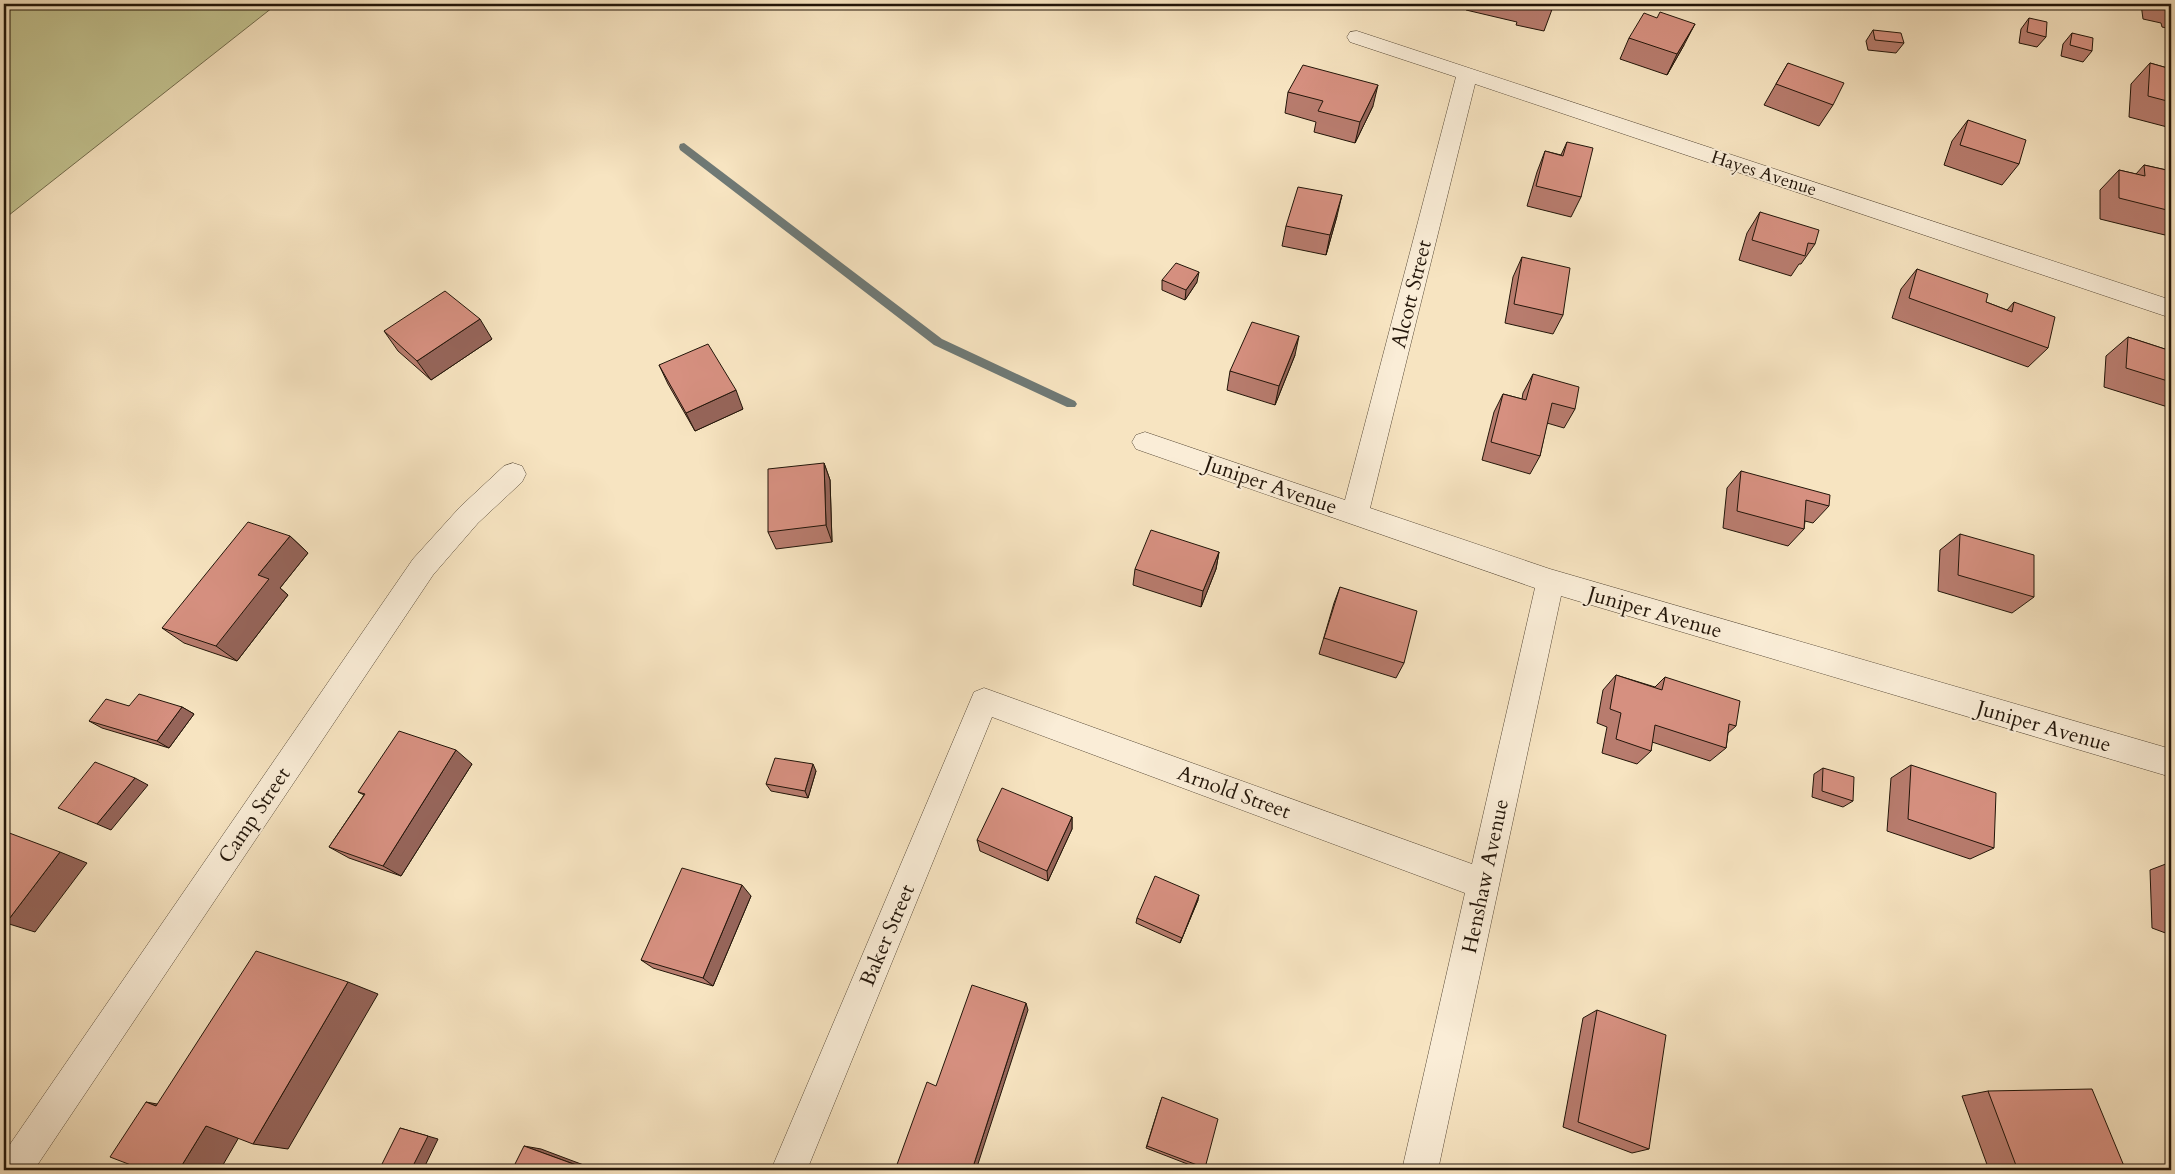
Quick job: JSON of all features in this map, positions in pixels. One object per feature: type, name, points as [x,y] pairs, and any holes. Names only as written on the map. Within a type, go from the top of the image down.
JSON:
[{"type":"street","name":"Hayes Avenue","points":[[1357,37],[2171,309]]},
{"type":"street","name":"Alcott Street","points":[[1355,514],[1467,74]]},
{"type":"street","name":"Juniper Avenue","points":[[1145,442],[1550,581],[2171,763]]},
{"type":"street","name":"Camp Street","points":[[13,1170],[423,567],[469,515],[513,474]]},
{"type":"street","name":"Henshaw Avenue","points":[[1420,1170],[1550,581]]},
{"type":"street","name":"Arnold Street","points":[[984,701],[1483,884]]},
{"type":"street","name":"Baker Street","points":[[789,1170],[984,701]]},
{"type":"green space","points":[[4,4],[277,4],[4,219]]},
{"type":"building","points":[[1526,4],[1554,4],[1552,10]]},
{"type":"building","points":[[1660,12],[1695,24],[1677,54],[1629,38],[1644,13],[1657,18]]},
{"type":"building","points":[[2029,18],[2047,22],[2046,37],[2027,32]]},
{"type":"building","points":[[1873,30],[1901,33],[1904,43],[1875,40]]},
{"type":"building","points":[[2072,33],[2093,38],[2092,51],[2070,45]]},
{"type":"building","points":[[1788,63],[1844,83],[1833,105],[1776,84]]},
{"type":"building","points":[[2150,63],[2171,69],[2171,102],[2148,96]]},
{"type":"building","points":[[1303,65],[1378,85],[1360,122],[1318,111],[1323,101],[1288,92]]},
{"type":"building","points":[[1968,120],[2026,140],[2019,164],[1960,145]]},
{"type":"building","points":[[1567,142],[1593,148],[1581,197],[1536,186],[1545,151],[1563,156]]},
{"type":"building","points":[[2144,165],[2171,171],[2171,211],[2119,198],[2119,170],[2145,176]]},
{"type":"building","points":[[1298,187],[1342,195],[1330,235],[1286,226]]},
{"type":"building","points":[[1760,212],[1819,230],[1815,244],[1808,243],[1805,256],[1752,240]]},
{"type":"building","points":[[1522,257],[1570,268],[1563,315],[1514,304]]},
{"type":"building","points":[[1176,263],[1199,272],[1186,290],[1162,280]]},
{"type":"building","points":[[1917,269],[1988,294],[1986,302],[2012,312],[2014,302],[2055,317],[2048,348],[1909,298]]},
{"type":"building","points":[[445,291],[480,319],[417,361],[384,331]]},
{"type":"building","points":[[1252,322],[1299,336],[1279,386],[1230,371]]},
{"type":"building","points":[[2128,337],[2171,351],[2171,382],[2126,368]]},
{"type":"building","points":[[708,344],[736,390],[686,413],[659,365]]},
{"type":"building","points":[[1533,374],[1579,387],[1575,409],[1552,403],[1540,456],[1491,442],[1503,394],[1526,400]]},
{"type":"building","points":[[824,463],[826,525],[768,532],[768,469]]},
{"type":"building","points":[[1741,471],[1830,495],[1829,506],[1806,500],[1804,529],[1737,511]]},
{"type":"building","points":[[248,522],[290,536],[258,575],[269,579],[216,646],[162,628]]},
{"type":"building","points":[[1151,530],[1219,552],[1203,591],[1135,569]]},
{"type":"building","points":[[1960,534],[2034,555],[2034,597],[1958,575]]},
{"type":"building","points":[[1340,587],[1417,611],[1404,663],[1324,638]]},
{"type":"building","points":[[1616,675],[1662,690],[1665,677],[1740,701],[1736,726],[1729,724],[1726,748],[1655,725],[1651,751],[1616,739],[1621,713],[1610,709]]},
{"type":"building","points":[[139,694],[182,707],[157,741],[89,721],[106,699],[129,706]]},
{"type":"building","points":[[399,731],[456,750],[383,866],[329,847],[365,794],[358,792]]},
{"type":"building","points":[[775,758],[813,764],[805,791],[766,784]]},
{"type":"building","points":[[95,762],[135,778],[97,824],[58,808]]},
{"type":"building","points":[[1911,765],[1996,793],[1994,848],[1908,819]]},
{"type":"building","points":[[1823,768],[1854,777],[1853,801],[1822,791]]},
{"type":"building","points":[[1002,788],[1072,817],[1047,871],[977,840]]},
{"type":"building","points":[[4,831],[60,852],[6,923],[4,922]]},
{"type":"building","points":[[682,868],[742,885],[703,978],[641,960]]},
{"type":"building","points":[[1155,876],[1199,895],[1182,938],[1137,918]]},
{"type":"building","points":[[256,951],[348,982],[253,1144],[206,1126],[179,1170],[144,1170],[110,1157],[146,1102],[156,1106]]},
{"type":"building","points":[[972,985],[1026,1003],[972,1170],[895,1170],[927,1082],[936,1086]]},
{"type":"building","points":[[1597,1010],[1666,1035],[1649,1149],[1578,1122]]},
{"type":"building","points":[[2092,1089],[2124,1166],[2017,1168],[1988,1091]]},
{"type":"building","points":[[1162,1097],[1218,1119],[1205,1168],[1147,1146]]},
{"type":"building","points":[[400,1128],[428,1136],[411,1170],[379,1170]]},
{"type":"building","points":[[524,1146],[590,1170],[512,1170]]},
{"type":"waterway","points":[[684,147],[938,342],[1071,404]]}]
